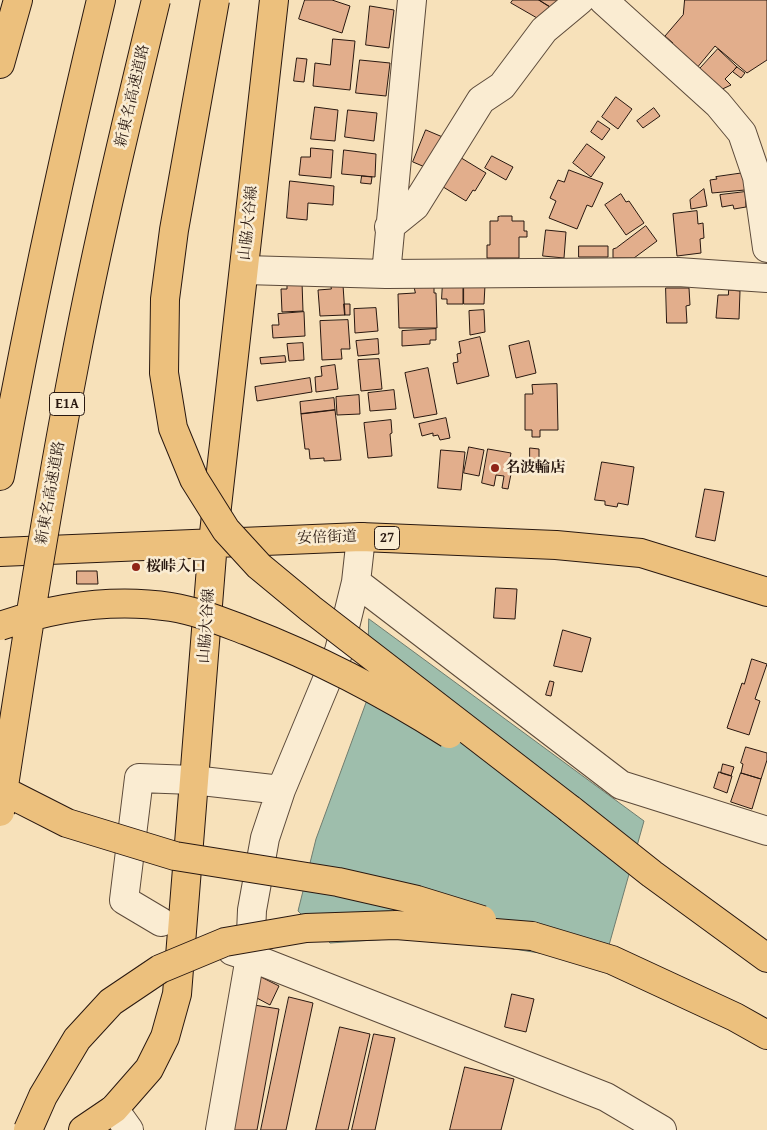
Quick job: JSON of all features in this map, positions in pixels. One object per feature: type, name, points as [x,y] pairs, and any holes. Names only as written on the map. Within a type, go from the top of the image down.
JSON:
[{"type":"main road","points":[[0,64],[18,0]]},
{"type":"main road","points":[[0,476],[20,367],[82,77],[101,0]]},
{"type":"main road","name":"新東名高速道路","points":[[0,812],[33,596],[75,360],[130,105],[156,0]]},
{"type":"main road","points":[[215,0],[174,230],[165,299],[164,373],[173,428],[194,479],[226,530],[260,566],[311,609],[652,874],[767,958]]},
{"type":"main road","name":"山脇大谷線","points":[[83,1130],[122,1120],[165,1037],[177,994],[213,542],[274,0]]},
{"type":"main road","name":"安倍街道","points":[[0,552],[361,537],[556,544],[641,553],[767,592]]},
{"type":"main road","points":[[0,626],[32,615],[80,605],[120,604],[172,607],[222,621],[279,643],[341,673],[435,725],[570,809]]},
{"type":"main road","points":[[0,789],[67,823],[175,856],[338,882],[417,900],[612,960],[735,1017],[767,1035]]},
{"type":"main road","points":[[28,1130],[43,1096],[77,1039],[111,1002],[160,969],[225,942],[306,928],[396,925],[532,936]]},
{"type":"street","points":[[386,274],[412,0]]},
{"type":"street","points":[[389,228],[415,206],[481,100],[502,86],[544,30],[580,0]]},
{"type":"street","points":[[603,0],[718,104],[742,133],[757,177],[767,248]]},
{"type":"street","points":[[244,270],[386,274],[678,272],[767,278]]},
{"type":"street","points":[[220,1130],[250,958],[252,910],[265,838],[281,790],[339,651],[356,582],[361,537]]},
{"type":"street","points":[[356,582],[621,785],[767,831]]},
{"type":"street","points":[[161,922],[124,900],[139,778],[194,780],[281,790]]},
{"type":"street","points":[[204,942],[250,958],[606,1097],[662,1130]]},
{"type":"shaded area","points":[[369,619],[644,821],[602,970],[552,955],[482,944],[404,938],[330,943],[298,911],[316,839],[367,700]]},
{"type":"building","points":[[305,0],[332,0],[350,6],[342,33],[299,19]]},
{"type":"building","points":[[513,0],[539,0],[552,8],[544,22],[511,3]]},
{"type":"building","points":[[539,0],[564,0],[557,11]]},
{"type":"building","points":[[685,0],[767,0],[767,60],[747,73],[715,46],[696,69],[670,47],[673,43],[665,36],[683,15]]},
{"type":"building","points":[[370,6],[394,10],[389,48],[366,45]]},
{"type":"building","points":[[333,39],[355,41],[350,90],[313,86],[315,63],[330,65]]},
{"type":"building","points":[[718,49],[737,67],[725,79],[731,85],[716,92],[696,73]]},
{"type":"building","points":[[297,58],[307,59],[304,82],[294,81]]},
{"type":"building","points":[[360,60],[390,63],[386,96],[356,93]]},
{"type":"building","points":[[737,67],[745,73],[741,78],[733,72]]},
{"type":"building","points":[[616,97],[632,109],[618,129],[602,117]]},
{"type":"building","points":[[315,107],[338,110],[335,141],[311,139]]},
{"type":"building","points":[[654,108],[660,116],[643,128],[637,121]]},
{"type":"building","points":[[348,110],[377,113],[374,141],[345,137]]},
{"type":"building","points":[[598,121],[610,129],[602,140],[591,132]]},
{"type":"building","points":[[426,130],[445,138],[432,170],[413,162]]},
{"type":"building","points":[[587,144],[605,157],[591,177],[573,163]]},
{"type":"building","points":[[311,148],[333,150],[331,178],[299,175],[301,157],[310,157]]},
{"type":"building","points":[[344,150],[376,154],[375,177],[342,174]]},
{"type":"building","points":[[458,156],[486,173],[475,191],[473,190],[466,201],[440,185]]},
{"type":"building","points":[[492,156],[513,167],[506,180],[485,168]]},
{"type":"building","points":[[569,170],[603,183],[592,207],[587,205],[577,229],[549,218],[556,201],[550,198],[558,180],[564,182]]},
{"type":"building","points":[[744,173],[745,190],[712,193],[710,180],[717,179],[716,177]]},
{"type":"building","points":[[362,176],[372,177],[371,184],[361,183]]},
{"type":"building","points":[[290,181],[334,186],[333,205],[308,203],[307,220],[287,218]]},
{"type":"building","points":[[704,189],[707,206],[691,209],[690,200]]},
{"type":"building","points":[[745,192],[746,207],[734,209],[733,205],[722,207],[720,195]]},
{"type":"building","points":[[621,194],[626,202],[629,201],[644,223],[626,235],[605,205]]},
{"type":"building","points":[[697,211],[698,224],[703,223],[704,238],[700,239],[701,253],[677,256],[673,214]]},
{"type":"building","points":[[512,216],[512,221],[524,221],[524,231],[527,231],[527,237],[519,237],[519,258],[487,258],[487,245],[490,245],[490,221],[498,221],[498,217]]},
{"type":"building","points":[[646,226],[657,241],[634,258],[613,258],[613,249]]},
{"type":"building","points":[[546,230],[566,232],[564,258],[543,256]]},
{"type":"building","points":[[579,246],[608,246],[608,257],[579,257]]},
{"type":"building","points":[[443,281],[463,281],[463,304],[447,304],[447,299],[442,299]]},
{"type":"building","points":[[302,282],[303,311],[282,312],[281,289],[287,289],[287,283]]},
{"type":"building","points":[[331,285],[343,285],[345,315],[320,316],[318,290],[331,289]]},
{"type":"building","points":[[414,285],[434,285],[437,328],[399,328],[398,294],[415,293]]},
{"type":"building","points":[[464,285],[485,285],[484,304],[464,304]]},
{"type":"building","points":[[666,288],[689,288],[690,305],[686,306],[687,323],[667,323]]},
{"type":"building","points":[[729,290],[740,291],[739,319],[716,318],[718,295],[728,295]]},
{"type":"building","points":[[344,304],[350,304],[350,315],[345,315]]},
{"type":"building","points":[[376,308],[378,331],[355,333],[354,309]]},
{"type":"building","points":[[484,310],[485,332],[470,335],[469,311]]},
{"type":"building","points":[[304,312],[305,336],[273,338],[272,325],[279,325],[278,314]]},
{"type":"building","points":[[348,320],[350,349],[341,349],[342,359],[322,360],[320,321]]},
{"type":"building","points":[[436,329],[436,340],[430,340],[430,344],[402,346],[402,331]]},
{"type":"building","points":[[480,337],[489,376],[457,384],[453,363],[458,362],[457,354],[461,353],[459,342]]},
{"type":"building","points":[[378,339],[379,354],[358,356],[356,341]]},
{"type":"building","points":[[529,341],[536,373],[516,378],[509,346]]},
{"type":"building","points":[[303,343],[304,360],[289,361],[287,344]]},
{"type":"building","points":[[285,356],[286,362],[261,364],[260,358]]},
{"type":"building","points":[[379,359],[382,389],[361,391],[358,360]]},
{"type":"building","points":[[335,365],[338,389],[316,392],[315,377],[322,376],[321,367]]},
{"type":"building","points":[[428,368],[437,414],[414,418],[405,373]]},
{"type":"building","points":[[310,378],[312,392],[257,401],[255,387]]},
{"type":"building","points":[[557,384],[558,430],[540,430],[540,437],[532,437],[532,430],[525,430],[525,394],[533,394],[532,385]]},
{"type":"building","points":[[394,390],[396,409],[370,411],[368,393]]},
{"type":"building","points":[[359,395],[360,414],[337,415],[336,397]]},
{"type":"building","points":[[334,398],[335,410],[301,414],[300,402]]},
{"type":"building","points":[[335,410],[341,460],[324,461],[324,458],[310,459],[309,449],[305,449],[301,414]]},
{"type":"building","points":[[446,418],[450,438],[440,440],[438,435],[433,436],[433,433],[422,436],[419,424]]},
{"type":"building","points":[[391,420],[392,456],[368,458],[364,423]]},
{"type":"building","points":[[469,447],[484,450],[479,476],[464,473]]},
{"type":"building","points":[[530,448],[539,449],[539,463],[530,462]]},
{"type":"building","points":[[488,449],[511,453],[508,469],[512,469],[508,489],[502,488],[504,476],[496,475],[494,486],[482,483]]},
{"type":"building","points":[[441,450],[465,452],[461,490],[438,488]]},
{"type":"building","points":[[602,462],[634,467],[628,505],[618,503],[617,507],[605,505],[605,501],[595,500]]},
{"type":"building","points":[[705,489],[724,492],[715,541],[696,537]]},
{"type":"building","points":[[77,571],[97,571],[98,584],[77,584]]},
{"type":"building","points":[[496,588],[517,589],[515,619],[494,618]]},
{"type":"building","points":[[563,630],[591,638],[582,672],[554,666]]},
{"type":"building","points":[[752,659],[767,664],[755,699],[760,701],[749,735],[727,728]]},
{"type":"building","points":[[550,681],[554,682],[551,696],[546,695]]},
{"type":"building","points":[[746,747],[767,753],[767,760],[761,779],[741,773],[743,764],[741,763]]},
{"type":"building","points":[[723,764],[734,767],[731,776],[721,773]]},
{"type":"building","points":[[719,772],[732,776],[727,793],[714,788]]},
{"type":"building","points":[[741,773],[761,779],[752,809],[731,802]]},
{"type":"building","points":[[261,977],[279,986],[270,1005],[255,997],[255,990]]},
{"type":"building","points":[[512,994],[534,999],[526,1032],[505,1027]]},
{"type":"building","points":[[289,997],[313,1003],[286,1130],[261,1130]]},
{"type":"building","points":[[254,1005],[279,1009],[257,1130],[231,1130]]},
{"type":"building","points":[[340,1027],[370,1034],[348,1130],[316,1130]]},
{"type":"building","points":[[374,1034],[395,1038],[375,1130],[352,1130]]},
{"type":"building","points":[[465,1067],[514,1079],[501,1130],[450,1130]]},
{"type":"place","name":"名波輪店","points":[[495,468]]},
{"type":"place","name":"桜峠入口","points":[[136,567]]}]
